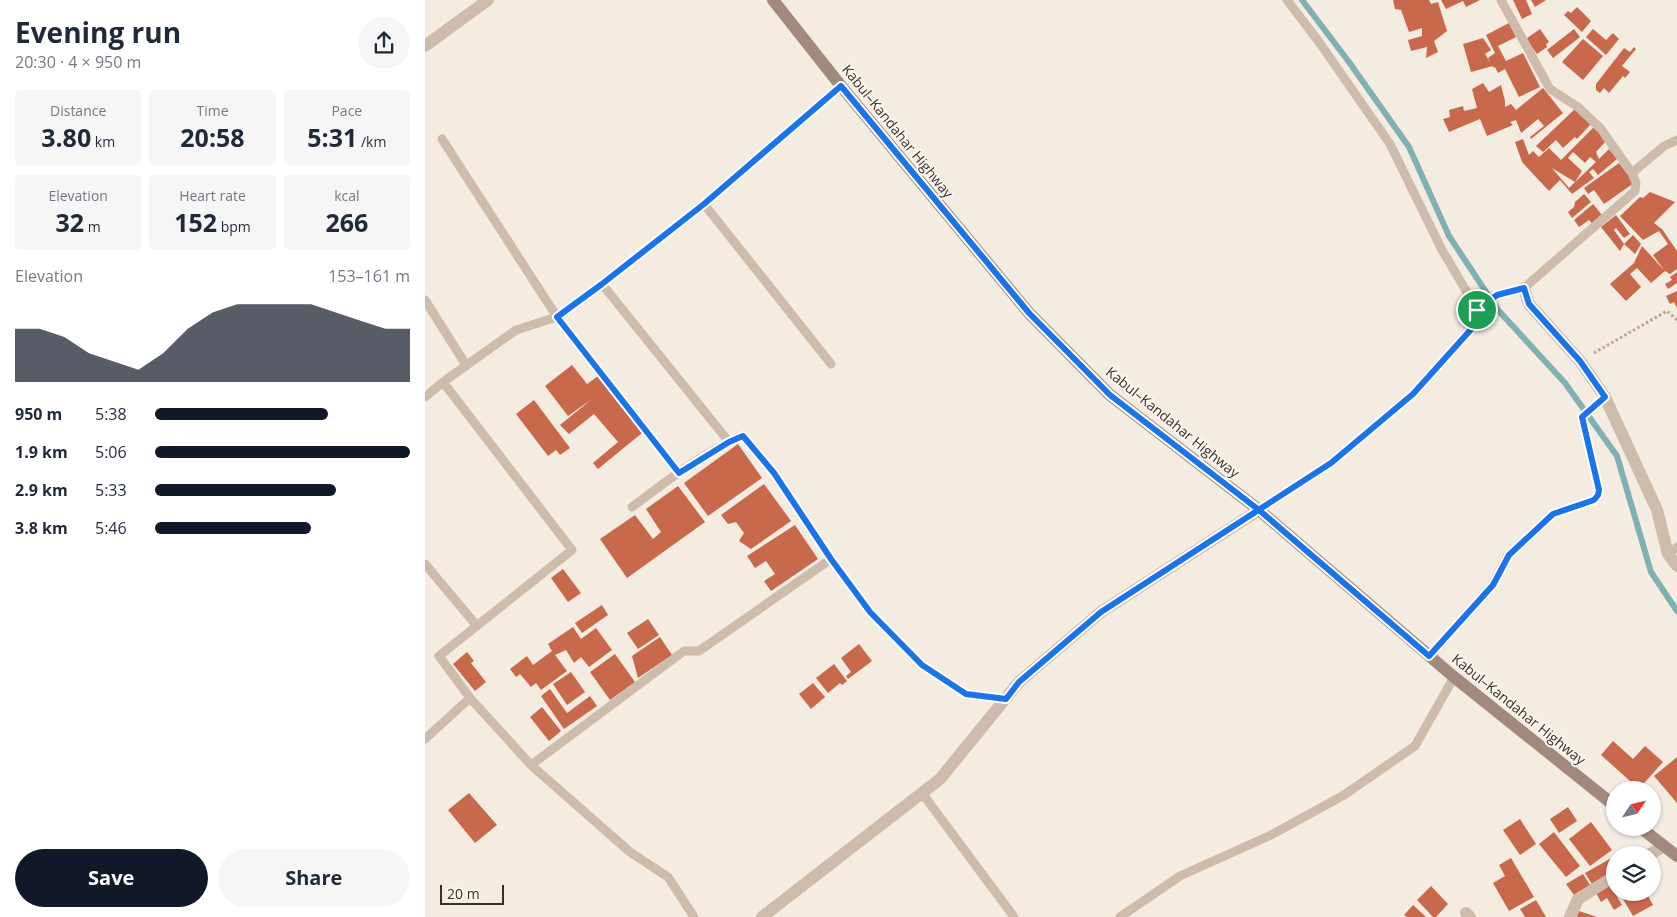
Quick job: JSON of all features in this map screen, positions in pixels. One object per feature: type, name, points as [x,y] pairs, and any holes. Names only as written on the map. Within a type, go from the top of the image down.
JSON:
[{"type":"main road","name":"Kabul–Kandahar Highway","points":[[773,0],[841,86],[1036,320],[1110,395],[1259,510],[1454,677],[1606,799]]},
{"type":"main road","points":[[1651,836],[1677,856]]},
{"type":"street","points":[[425,46],[488,0]]},
{"type":"street","points":[[1524,288],[1529,304],[1580,361],[1605,397],[1657,510],[1673,550],[1677,566]]},
{"type":"street","points":[[762,917],[940,779],[1019,682],[1101,612],[1259,510]]},
{"type":"street","points":[[1570,917],[1577,900],[1606,882]]},
{"type":"lane","points":[[1259,510],[1331,463],[1413,394],[1475,325],[1477,310],[1441,250],[1390,144],[1319,42],[1287,0]]},
{"type":"lane","points":[[1477,310],[1497,295],[1524,288],[1635,191],[1632,173],[1601,129],[1577,107],[1550,89],[1501,0]]},
{"type":"lane","points":[[425,397],[516,330],[557,317],[602,284],[704,204],[841,86]]},
{"type":"lane","points":[[442,139],[557,317],[679,473]]},
{"type":"lane","points":[[1632,173],[1665,146],[1677,140]]},
{"type":"lane","points":[[704,204],[831,364]]},
{"type":"lane","points":[[602,284],[729,442]]},
{"type":"lane","points":[[425,300],[466,365]]},
{"type":"lane","points":[[443,382],[572,550],[439,656],[469,698],[531,765],[630,852],[668,877],[694,917]]},
{"type":"lane","points":[[1429,656],[1493,585],[1509,555],[1553,514],[1594,500],[1598,495],[1599,490],[1582,417],[1605,397]]},
{"type":"lane","points":[[531,765],[684,652],[699,651],[831,559],[774,473],[743,436],[729,442],[679,473],[632,507]]},
{"type":"lane","points":[[425,564],[429,576],[477,626]]},
{"type":"lane","points":[[1120,917],[1180,876],[1271,835],[1344,795],[1415,746],[1454,677]]},
{"type":"lane","points":[[425,739],[469,698]]},
{"type":"lane","points":[[922,793],[1014,917]]},
{"type":"path","points":[[1580,361],[1667,311],[1677,320]]},
{"type":"path","points":[[831,559],[870,612],[922,665],[966,694],[1006,699]]},
{"type":"building","points":[[1393,0],[1429,0],[1431,4],[1438,2],[1447,31],[1434,41],[1438,52],[1426,58],[1427,47],[1411,51],[1408,40],[1422,36],[1422,28],[1409,32],[1401,10],[1395,9]]},
{"type":"building","points":[[1441,0],[1480,0],[1466,7],[1463,1],[1446,9]]},
{"type":"building","points":[[1513,0],[1526,0],[1532,14],[1522,19]]},
{"type":"building","points":[[1531,0],[1546,0],[1535,7]]},
{"type":"building","points":[[1577,7],[1591,21],[1582,32],[1564,15],[1568,11],[1571,13]]},
{"type":"building","points":[[1509,23],[1516,37],[1498,46],[1506,61],[1523,53],[1540,87],[1519,97],[1505,69],[1498,73],[1493,66],[1471,72],[1463,44],[1483,38],[1491,50],[1485,54],[1491,64],[1488,58],[1495,53],[1486,35]]},
{"type":"building","points":[[1540,29],[1549,42],[1546,44],[1547,47],[1537,54],[1526,39]]},
{"type":"building","points":[[1574,29],[1580,37],[1553,58],[1547,50]]},
{"type":"building","points":[[1593,29],[1606,40],[1613,33],[1619,39],[1606,55],[1586,37]]},
{"type":"building","points":[[1583,39],[1603,56],[1583,80],[1562,62]]},
{"type":"building","points":[[1634,47],[1636,49],[1622,66],[1630,72],[1625,78],[1623,76],[1609,93],[1604,88],[1600,93],[1596,90],[1596,84],[1624,48],[1630,52]]},
{"type":"building","points":[[1483,83],[1489,92],[1501,85],[1505,107],[1511,104],[1516,110],[1543,88],[1563,113],[1531,139],[1530,137],[1544,126],[1538,119],[1521,133],[1516,120],[1510,122],[1513,125],[1487,136],[1480,119],[1449,132],[1443,119],[1450,117],[1449,110],[1463,106],[1464,111],[1477,108],[1472,89]]},
{"type":"building","points":[[1576,108],[1591,124],[1577,139],[1575,137],[1563,148],[1556,140],[1543,152],[1536,146]]},
{"type":"building","points":[[1594,127],[1607,140],[1596,152],[1599,159],[1609,149],[1617,159],[1598,175],[1593,169],[1589,172],[1594,178],[1572,194],[1560,180],[1549,191],[1522,162],[1515,142],[1523,139],[1529,155],[1533,151],[1539,157],[1549,148],[1561,160]],"holes":[[[1573,152],[1585,163],[1590,157],[1596,162],[1569,188],[1552,168],[1575,182],[1582,171],[1568,158]]]},
{"type":"building","points":[[1619,163],[1634,183],[1604,204],[1594,190],[1588,194],[1584,188]]},
{"type":"building","points":[[1650,192],[1675,202],[1654,223],[1662,229],[1677,251],[1677,269],[1670,274],[1665,271],[1651,283],[1637,268],[1630,274],[1641,287],[1626,301],[1610,284],[1634,263],[1642,246],[1664,270],[1653,255],[1668,244],[1659,231],[1643,240],[1620,216],[1640,197],[1643,198]]},
{"type":"building","points":[[1584,194],[1591,202],[1572,218],[1568,212]]},
{"type":"building","points":[[1593,204],[1602,215],[1592,223],[1589,220],[1579,227],[1574,220]]},
{"type":"building","points":[[1616,215],[1630,234],[1624,238],[1616,228],[1614,230],[1624,244],[1620,251],[1601,227]]},
{"type":"building","points":[[1633,235],[1641,244],[1635,254],[1624,244]]},
{"type":"building","points":[[1677,272],[1677,283],[1668,289],[1665,284],[1672,280],[1670,277]]},
{"type":"building","points":[[1677,291],[1677,308],[1674,302],[1670,304],[1666,296]]},
{"type":"building","points":[[572,365],[587,384],[598,376],[642,433],[598,469],[593,463],[618,442],[594,414],[569,434],[560,425],[592,399],[568,416],[545,386]]},
{"type":"building","points":[[534,400],[570,448],[560,455],[556,450],[548,456],[516,414]]},
{"type":"building","points":[[738,444],[762,478],[708,516],[684,483]]},
{"type":"building","points":[[764,484],[791,521],[751,549],[739,541],[744,533],[736,522],[728,524],[721,515]]},
{"type":"building","points":[[678,486],[705,522],[627,578],[600,539],[635,515],[653,539],[661,532],[646,509]]},
{"type":"building","points":[[795,525],[818,559],[771,591],[764,581],[775,574],[766,561],[755,568],[747,556]]},
{"type":"building","points":[[563,569],[581,593],[568,602],[551,578]]},
{"type":"building","points":[[602,605],[608,615],[582,633],[575,623]]},
{"type":"building","points":[[648,619],[659,635],[638,649],[627,633]]},
{"type":"building","points":[[573,627],[581,639],[596,628],[612,650],[589,667],[581,657],[574,663],[566,650],[555,655],[567,671],[541,690],[536,683],[531,687],[520,674],[516,677],[510,669],[527,656],[533,665],[552,651],[548,644]]},
{"type":"building","points":[[660,637],[672,655],[638,678],[632,656]]},
{"type":"building","points":[[859,644],[872,661],[848,679],[846,676],[851,672],[841,658]]},
{"type":"building","points":[[467,652],[474,661],[471,663],[486,682],[475,691],[453,664]]},
{"type":"building","points":[[615,654],[635,682],[610,700],[590,672]]},
{"type":"building","points":[[834,664],[847,681],[842,685],[840,683],[828,693],[816,678]]},
{"type":"building","points":[[571,672],[585,692],[567,705],[553,684]]},
{"type":"building","points":[[813,683],[825,697],[811,709],[799,694]]},
{"type":"building","points":[[550,689],[567,713],[590,696],[597,706],[564,729],[541,696]]},
{"type":"building","points":[[542,707],[561,731],[549,741],[530,717]]},
{"type":"building","points":[[1613,741],[1633,759],[1645,746],[1663,762],[1646,781],[1630,781],[1601,755]]},
{"type":"building","points":[[1677,757],[1677,803],[1661,784],[1661,781],[1658,781],[1654,776]]},
{"type":"building","points":[[469,793],[497,825],[475,843],[448,810]]},
{"type":"building","points":[[1568,807],[1577,821],[1559,833],[1550,819]]},
{"type":"building","points":[[1520,819],[1536,844],[1520,855],[1503,830]]},
{"type":"building","points":[[1591,822],[1609,846],[1606,846],[1606,854],[1590,866],[1569,839]]},
{"type":"building","points":[[1554,832],[1580,866],[1566,877],[1539,844]]},
{"type":"building","points":[[1511,858],[1534,897],[1509,911],[1493,883],[1505,876],[1499,865]]},
{"type":"building","points":[[1606,861],[1606,876],[1592,884],[1585,873]]},
{"type":"building","points":[[1583,874],[1590,885],[1574,895],[1566,884]]},
{"type":"building","points":[[1431,886],[1448,904],[1436,917],[1433,917],[1417,900]]},
{"type":"building","points":[[1606,887],[1606,899],[1601,902],[1596,893]]},
{"type":"building","points":[[1536,900],[1546,917],[1525,917],[1520,909]]},
{"type":"building","points":[[1609,901],[1620,901],[1622,905],[1614,910]]},
{"type":"building","points":[[1624,901],[1651,901],[1653,905],[1633,916]]},
{"type":"building","points":[[1413,905],[1426,917],[1407,917],[1404,915]]},
{"type":"building","points":[[1579,911],[1597,917],[1577,917]]},
{"type":"waterway","points":[[1302,0],[1349,62],[1409,147],[1449,236],[1498,310],[1565,383],[1617,456],[1651,572],[1677,611]]},
{"type":"route","points":[[1477,310],[1475,325],[1413,394],[1331,463],[1259,510],[1101,612],[1019,682],[1006,699],[966,694],[922,665],[870,612],[831,559],[774,473],[743,436],[729,442],[679,473],[557,317],[704,204],[841,86],[1029,313],[1110,395],[1259,510],[1429,656],[1493,585],[1509,555],[1553,514],[1594,500],[1599,490],[1582,417],[1605,397],[1580,361],[1529,304],[1524,288],[1497,295],[1477,310]]}]
